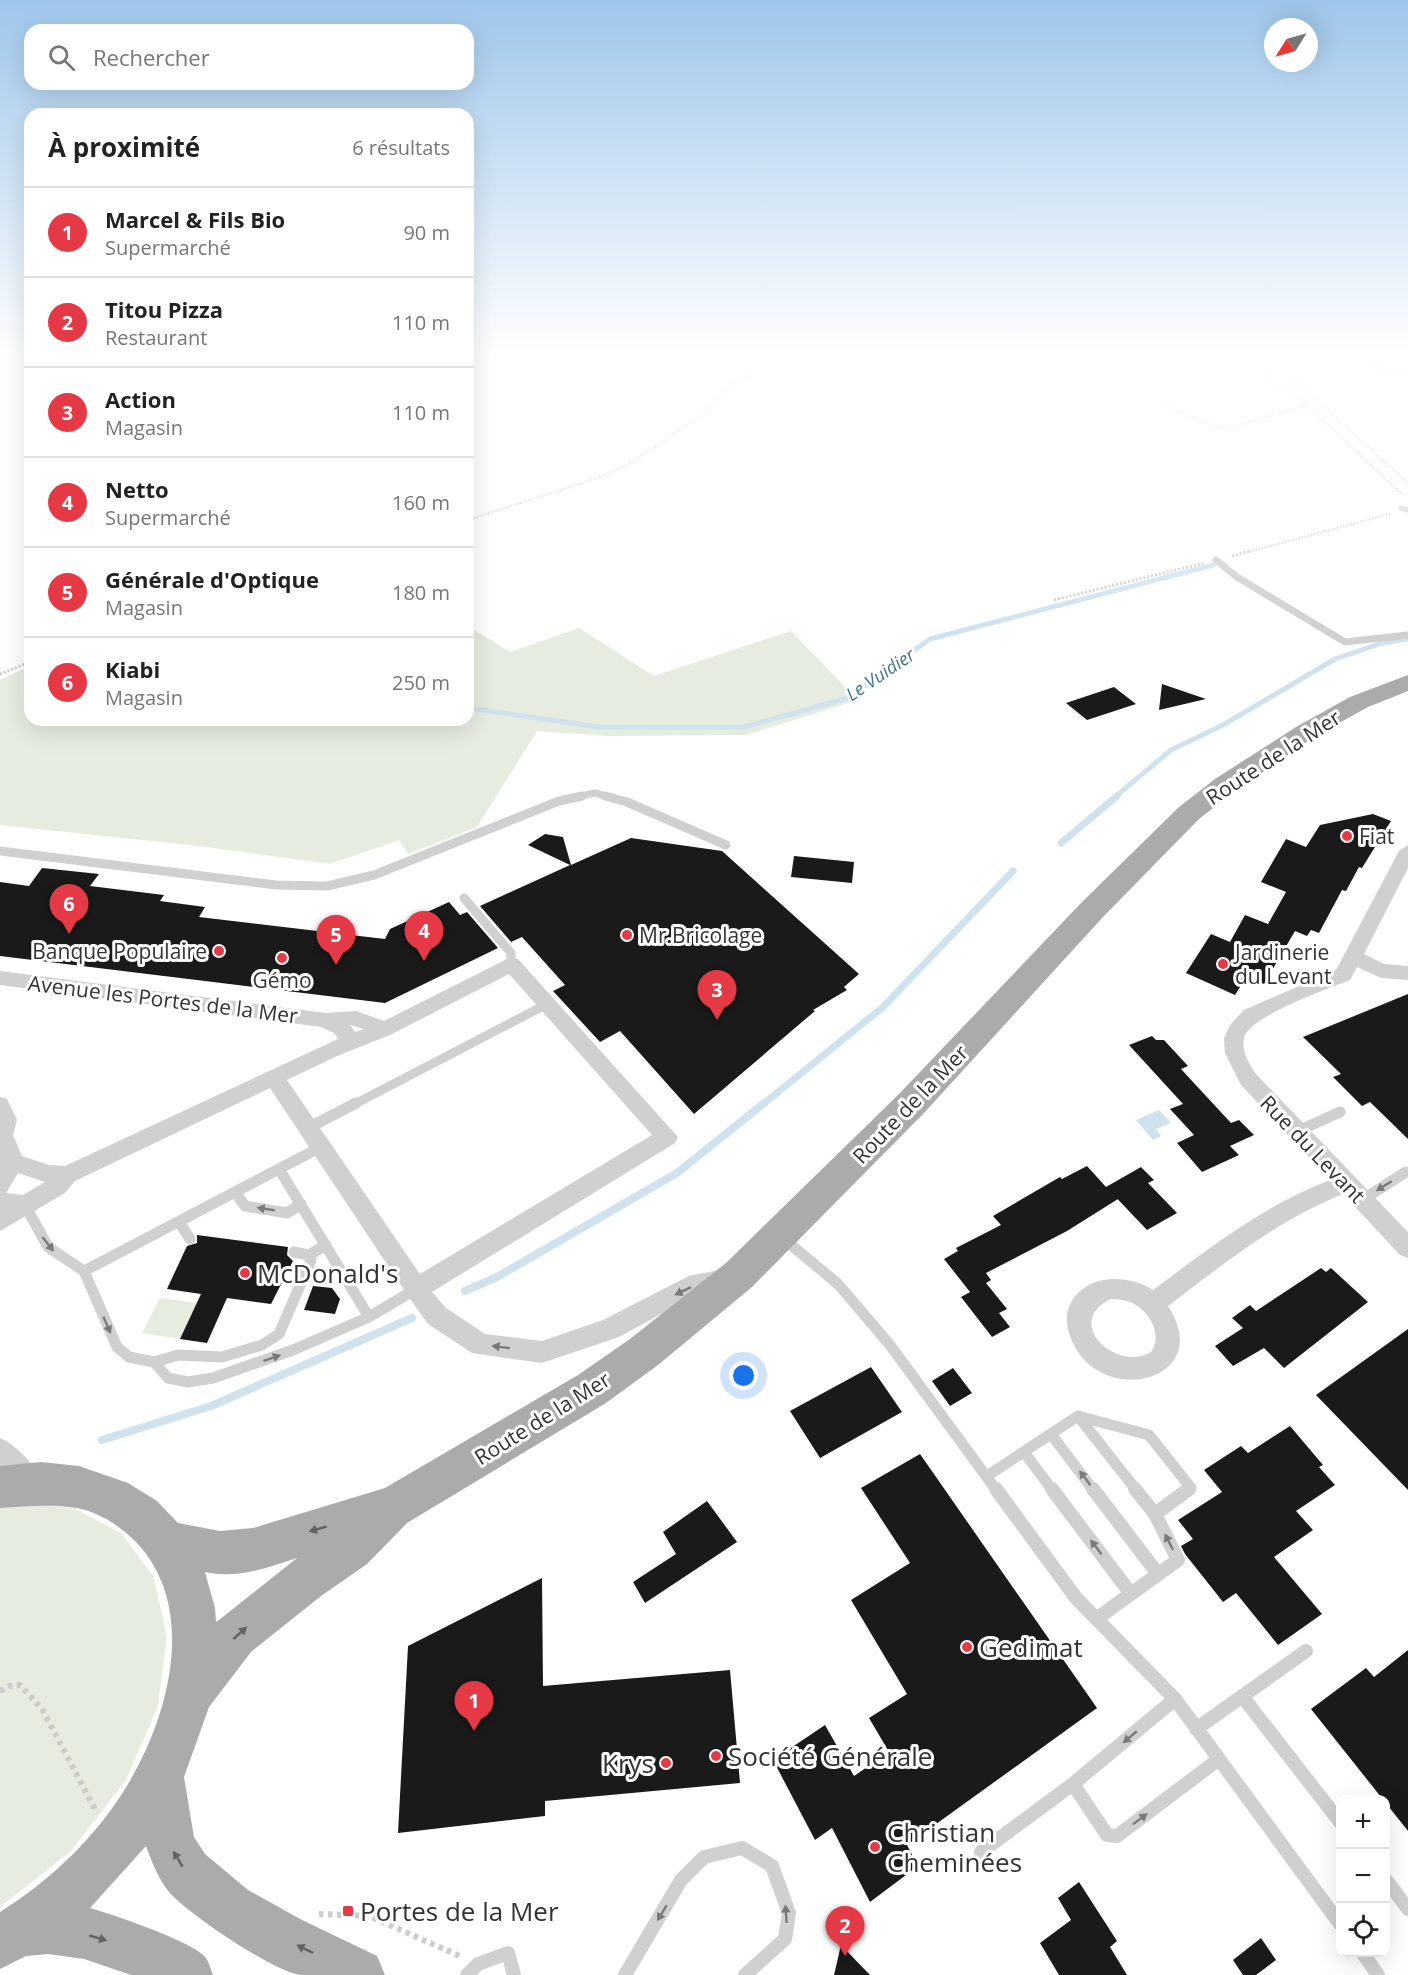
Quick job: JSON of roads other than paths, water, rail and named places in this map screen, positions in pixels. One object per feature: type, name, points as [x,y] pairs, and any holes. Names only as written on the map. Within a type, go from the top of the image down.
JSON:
[{"type":"main road","name":"Route de la Mer","points":[[189,1694],[235,1636],[305,1580],[351,1548],[394,1507],[592,1389],[644,1352],[739,1275],[781,1236],[903,1111],[1092,910],[1189,813],[1225,785],[1305,732],[1359,702],[1408,682]]},
{"type":"main road","points":[[10,1936],[62,1899],[112,1846],[132,1820],[159,1777],[189,1694],[195,1650],[193,1610],[184,1574],[168,1544],[142,1515],[109,1495],[71,1484],[14,1484]]},
{"type":"main road","name":"Route de la Mer","points":[[168,1544],[220,1553],[253,1550],[394,1507]]},
{"type":"main road","points":[[159,1777],[162,1814],[174,1854],[193,1881],[217,1902],[358,1975]]},
{"type":"main road","points":[[10,1936],[53,1928],[87,1935],[114,1942],[186,1975]]},
{"type":"street","points":[[1408,851],[1353,957],[1381,970],[1408,973]]},
{"type":"street","name":"Rue du Levant","points":[[1353,957],[1343,975],[1251,1015],[1239,1024],[1233,1041],[1235,1059],[1248,1079],[1296,1132],[1408,1248]]},
{"type":"street","points":[[0,1221],[57,1186],[67,1175],[274,1077],[383,1030],[511,964],[667,1137],[416,1289]]},
{"type":"street","name":"Avenue les Portes de la Mer","points":[[0,978],[325,1020],[341,1028],[351,1042]]},
{"type":"street","name":"Avenue les Portes de la Mer","points":[[325,1020],[335,1017],[369,1021],[383,1030]]},
{"type":"street","points":[[274,1077],[416,1289],[437,1316],[481,1345],[542,1352],[610,1329],[689,1287],[739,1275]]},
{"type":"street","points":[[0,1105],[6,1120],[1,1135],[8,1143],[11,1162],[0,1186]]},
{"type":"street","points":[[11,1162],[49,1174],[67,1175]]},
{"type":"street","points":[[1153,1304],[1257,1226],[1304,1200],[1346,1183]]},
{"type":"street","points":[[0,1202],[25,1205]]},
{"type":"street","points":[[0,1451],[14,1484]]},
{"type":"lane","points":[[1401,508],[1408,510]]},
{"type":"lane","points":[[1216,560],[1237,577],[1346,642],[1408,635]]},
{"type":"lane","points":[[0,850],[276,885],[327,886],[374,875],[559,801],[595,793],[627,802],[726,845]]},
{"type":"lane","points":[[464,898],[511,953],[511,964]]},
{"type":"lane","points":[[308,1128],[547,1004]]},
{"type":"lane","points":[[1296,1132],[1340,1112]]},
{"type":"lane","points":[[84,1271],[321,1147]]},
{"type":"lane","points":[[279,1169],[369,1317]]},
{"type":"lane","points":[[1362,1200],[1406,1172]]},
{"type":"lane","points":[[236,1192],[245,1206],[287,1213],[301,1204]]},
{"type":"lane","points":[[25,1205],[48,1247],[84,1271],[117,1347],[129,1357],[154,1362],[178,1355],[209,1358],[243,1353],[279,1334],[311,1260],[309,1255]]},
{"type":"lane","points":[[179,1222],[190,1239]]},
{"type":"lane","points":[[781,1236],[838,1284],[891,1345],[1076,1598],[1175,1699],[1336,1917]]},
{"type":"lane","points":[[294,1252],[309,1255],[326,1245]]},
{"type":"lane","points":[[154,1362],[168,1377],[188,1382],[213,1378],[293,1350],[369,1317],[416,1289]]},
{"type":"lane","points":[[987,1476],[1078,1416],[1149,1435],[1191,1488],[1155,1514]]},
{"type":"lane","points":[[1078,1416],[1155,1514],[1178,1560],[1096,1619]]},
{"type":"lane","points":[[1051,1434],[1158,1574]]},
{"type":"lane","points":[[1024,1452],[1131,1594]]},
{"type":"lane","points":[[1196,1729],[1306,1652]]},
{"type":"lane","points":[[1242,1696],[1336,1816]]},
{"type":"lane","points":[[981,1852],[1073,1784],[1175,1699]]},
{"type":"lane","points":[[1073,1784],[1107,1835],[1117,1836],[1218,1759]]},
{"type":"lane","points":[[625,1975],[681,1880],[704,1857],[742,1848],[772,1866],[789,1913],[785,1938],[745,1975]]},
{"type":"lane","points":[[1390,1885],[1408,1909]]},
{"type":"lane","points":[[473,1970],[508,1953],[514,1975]]},
{"type":"lane","points":[[1365,1957],[1378,1975]]},
{"type":"water","points":[[1159,1110],[1171,1123],[1156,1129],[1161,1136],[1153,1140],[1136,1120]]},
{"type":"waterway","name":"Le Vuidier","points":[[474,709],[599,727],[744,727],[848,698],[930,639],[1213,565]]},
{"type":"waterway","points":[[1115,797],[1171,750],[1223,725],[1335,659],[1382,643],[1408,639]]},
{"type":"waterway","points":[[1061,843],[1117,796]]},
{"type":"waterway","points":[[762,1105],[883,1007],[1013,871]]},
{"type":"waterway","points":[[465,1291],[497,1277],[677,1173],[764,1103]]},
{"type":"waterway","points":[[102,1440],[211,1406],[412,1318]]},
{"type":"place","name":"Fiat","points":[[1347,836]]},
{"type":"place","name":"Kiabi","points":[[69,934]]},
{"type":"place","name":"Mr.Bricolage","points":[[627,935]]},
{"type":"place","name":"Banque Populaire","points":[[219,951]]},
{"type":"place","name":"Gémo","points":[[282,958]]},
{"type":"place","name":"Netto","points":[[424,961]]},
{"type":"place","name":"Jardinerie du Levant","points":[[1223,964]]},
{"type":"place","name":"Générale d'Optique","points":[[336,965]]},
{"type":"place","name":"Action","points":[[717,1020]]},
{"type":"place","name":"McDonald's","points":[[245,1273]]},
{"type":"place","name":"Gedimat","points":[[967,1647]]},
{"type":"place","name":"Marcel & Fils Bio","points":[[474,1731]]},
{"type":"place","name":"Société Générale","points":[[716,1756]]},
{"type":"place","name":"Krys","points":[[666,1763]]},
{"type":"place","name":"Christian Cheminées","points":[[875,1847]]},
{"type":"place","name":"Portes de la Mer","points":[[348,1911]]},
{"type":"place","name":"Titou Pizza","points":[[845,1956]]}]
